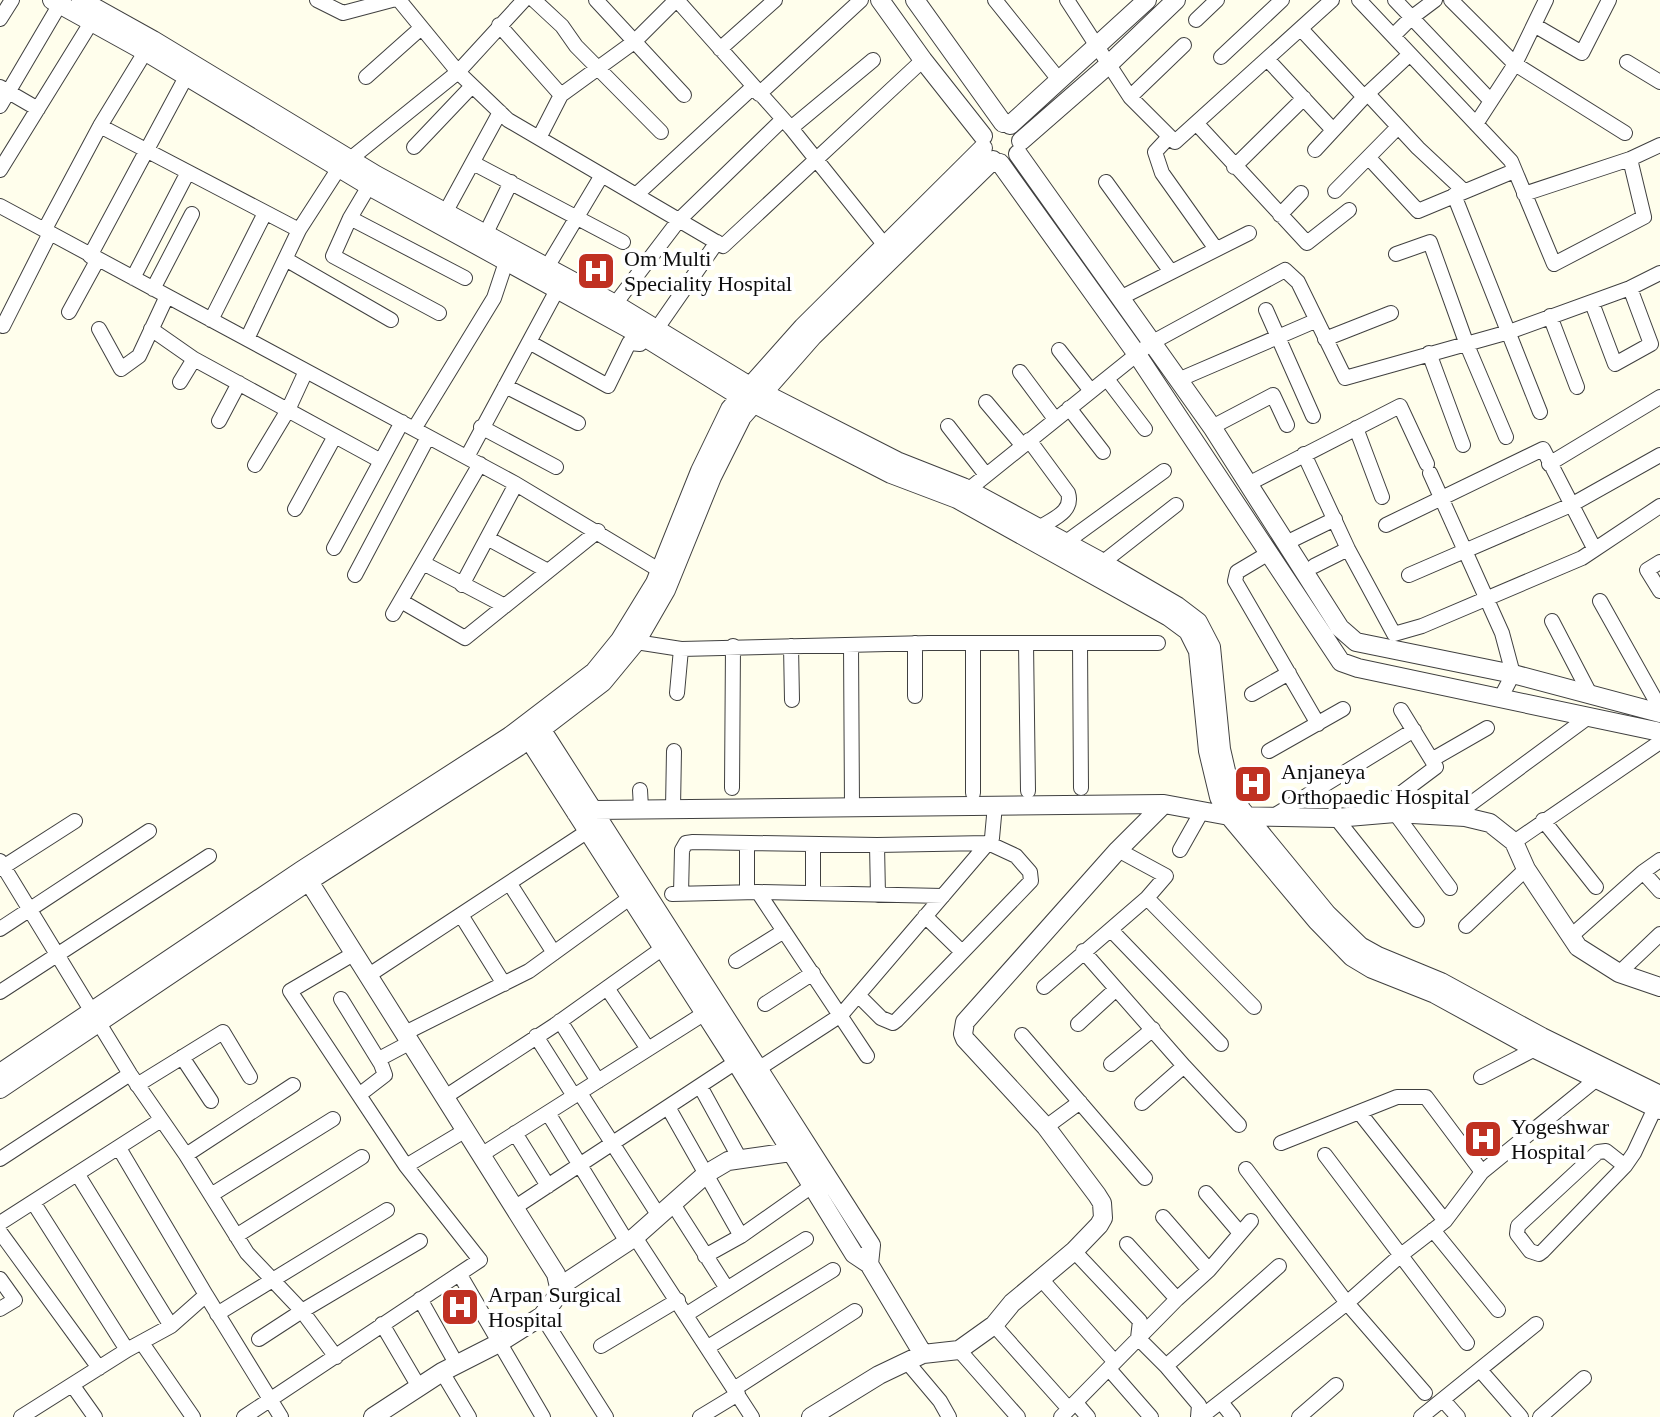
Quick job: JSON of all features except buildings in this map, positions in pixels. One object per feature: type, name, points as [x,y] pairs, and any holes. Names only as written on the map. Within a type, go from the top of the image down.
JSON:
[{"type":"street","points":[[0,19],[12,0]]},
{"type":"street","points":[[317,0],[343,13],[392,0]]},
{"type":"street","points":[[399,0],[458,72],[508,120],[723,246],[923,60]]},
{"type":"street","points":[[534,0],[661,132]]},
{"type":"street","points":[[596,0],[684,95]]},
{"type":"street","points":[[539,138],[561,95],[634,42],[677,0],[816,158],[889,250]]},
{"type":"street","points":[[720,49],[775,0]]},
{"type":"street","points":[[636,195],[861,0]]},
{"type":"street","points":[[880,0],[990,151],[1144,348],[1244,514],[1341,662],[1660,732]]},
{"type":"street","points":[[915,0],[1007,124],[1015,129],[1019,148],[1122,297],[1144,348],[1178,380],[1212,427],[1340,628],[1356,642],[1513,674],[1660,711]]},
{"type":"street","points":[[995,0],[1060,81]]},
{"type":"street","points":[[1067,0],[1107,66],[1130,97],[1175,142],[1332,0]]},
{"type":"street","points":[[0,1073],[95,1016],[603,682],[636,642],[752,395],[803,327],[889,250],[990,151],[991,126],[1007,124],[1060,81],[1147,0]]},
{"type":"street","points":[[990,151],[1007,162],[1176,0]]},
{"type":"street","points":[[1196,20],[1217,0]]},
{"type":"street","points":[[1221,57],[1282,0]]},
{"type":"street","points":[[1359,0],[1511,161],[1554,264],[1644,217],[1630,159]]},
{"type":"street","points":[[1395,0],[1490,100]]},
{"type":"street","points":[[1393,36],[1435,0]]},
{"type":"street","points":[[1451,0],[1515,64],[1625,133]]},
{"type":"street","points":[[1476,124],[1515,64],[1546,0]]},
{"type":"street","points":[[1534,25],[1582,53],[1609,0]]},
{"type":"street","points":[[247,339],[299,230],[345,164],[458,72],[519,2]]},
{"type":"street","points":[[75,6],[149,46],[345,164],[369,186],[506,262],[543,274],[557,290],[611,310]]},
{"type":"street","points":[[0,106],[4,89],[75,6]]},
{"type":"street","points":[[0,170],[38,109],[75,6]]},
{"type":"street","points":[[499,25],[561,95]]},
{"type":"street","points":[[366,77],[421,28]]},
{"type":"street","points":[[1301,29],[1459,193],[1540,412]]},
{"type":"street","points":[[1130,97],[1184,45]]},
{"type":"street","points":[[149,46],[186,77],[345,164],[485,235],[543,274],[611,310],[891,474],[962,494],[1039,528],[1060,546],[1102,563],[1177,606],[1198,622],[1207,636],[1214,664],[1221,749],[1238,816],[1360,946],[1535,1049],[1601,1075]]},
{"type":"street","points":[[0,324],[3,326],[100,126],[149,46]]},
{"type":"street","points":[[1315,150],[1366,95],[1410,54]]},
{"type":"street","points":[[611,310],[679,220],[787,124],[873,60]]},
{"type":"street","points":[[1268,60],[1333,130]]},
{"type":"street","points":[[1627,62],[1660,82]]},
{"type":"street","points":[[69,312],[146,151],[186,77]]},
{"type":"street","points":[[414,147],[472,86]]},
{"type":"street","points":[[4,89],[38,109]]},
{"type":"street","points":[[1234,167],[1304,98]]},
{"type":"street","points":[[445,213],[500,112]]},
{"type":"street","points":[[1197,124],[1307,243],[1349,210]]},
{"type":"street","points":[[100,126],[299,230]]},
{"type":"street","points":[[1335,191],[1398,127]]},
{"type":"street","points":[[1169,137],[1155,152],[1162,173],[1216,249]]},
{"type":"street","points":[[1524,194],[1630,159],[1660,145]]},
{"type":"street","points":[[1369,158],[1418,211],[1514,171]]},
{"type":"street","points":[[473,163],[623,242]]},
{"type":"street","points":[[133,278],[188,172]]},
{"type":"street","points":[[543,274],[602,175]]},
{"type":"street","points":[[485,235],[511,182]]},
{"type":"street","points":[[1106,182],[1171,272]]},
{"type":"street","points":[[369,186],[333,256],[439,313]]},
{"type":"street","points":[[1280,215],[1301,193]]},
{"type":"street","points":[[0,206],[516,484],[666,574]]},
{"type":"street","points":[[211,320],[265,213]]},
{"type":"street","points":[[99,329],[121,369],[139,356],[192,214]]},
{"type":"street","points":[[350,218],[465,278]]},
{"type":"street","points":[[1122,297],[1249,233]]},
{"type":"street","points":[[529,342],[608,386],[629,343],[640,344],[651,335],[717,242]]},
{"type":"street","points":[[1396,254],[1430,242],[1467,345],[1506,437]]},
{"type":"street","points":[[287,260],[391,320]]},
{"type":"street","points":[[334,548],[381,461],[494,298],[506,262]]},
{"type":"street","points":[[962,494],[1144,348],[1285,270],[1298,282],[1345,378],[1509,332],[1592,303],[1660,273]]},
{"type":"street","points":[[1592,303],[1615,364],[1651,344],[1630,288]]},
{"type":"street","points":[[557,290],[481,427],[473,461],[423,563],[397,608],[465,638],[598,531]]},
{"type":"street","points":[[1266,310],[1313,416]]},
{"type":"street","points":[[1325,339],[1391,313]]},
{"type":"street","points":[[1550,316],[1577,387]]},
{"type":"street","points":[[1178,380],[1315,321]]},
{"type":"street","points":[[151,329],[194,359],[381,461]]},
{"type":"street","points":[[1059,350],[1091,391]]},
{"type":"street","points":[[1429,353],[1463,445]]},
{"type":"street","points":[[180,382],[194,359]]},
{"type":"street","points":[[255,465],[288,410],[306,371]]},
{"type":"street","points":[[1020,372],[1055,419]]},
{"type":"street","points":[[1107,379],[1145,429]]},
{"type":"street","points":[[219,421],[239,383]]},
{"type":"street","points":[[505,386],[578,423]]},
{"type":"street","points":[[1212,427],[1273,395],[1287,425]]},
{"type":"street","points":[[1549,464],[1660,397]]},
{"type":"street","points":[[986,402],[1026,443],[1070,500],[1060,515],[1039,528]]},
{"type":"street","points":[[1250,483],[1400,406],[1502,633],[1513,674],[1500,699]]},
{"type":"street","points":[[1069,408],[1103,452]]},
{"type":"street","points":[[948,426],[986,475]]},
{"type":"street","points":[[481,427],[556,467]]},
{"type":"street","points":[[1356,428],[1382,497]]},
{"type":"street","points":[[295,509],[335,436]]},
{"type":"street","points":[[355,575],[428,437]]},
{"type":"street","points":[[1386,525],[1543,449],[1594,548]]},
{"type":"street","points":[[1304,454],[1348,549],[1394,634],[1402,634],[1582,558],[1660,506]]},
{"type":"street","points":[[1409,575],[1571,505],[1660,455]]},
{"type":"street","points":[[1060,546],[1164,471]]},
{"type":"street","points":[[462,585],[516,484]]},
{"type":"street","points":[[962,494],[1060,546],[1188,631],[1201,665],[1208,751],[1214,778],[1312,925],[1372,969],[1416,978],[1658,1104],[1625,1166],[1539,1254],[1530,1251],[1517,1234],[1518,1226],[1598,1152],[1606,1151],[1625,1166]]},
{"type":"street","points":[[1244,514],[1261,502]]},
{"type":"street","points":[[1102,563],[1176,505]]},
{"type":"street","points":[[1288,542],[1335,519]]},
{"type":"street","points":[[487,538],[546,570]]},
{"type":"street","points":[[1314,566],[1348,549]]},
{"type":"street","points":[[1269,553],[1237,572],[1235,581],[1318,724]]},
{"type":"street","points":[[1660,562],[1647,570],[1660,591]]},
{"type":"street","points":[[423,563],[505,606]]},
{"type":"street","points":[[531,728],[594,672],[666,574]]},
{"type":"street","points":[[1600,601],[1660,711]]},
{"type":"street","points":[[1552,621],[1590,694]]},
{"type":"street","points":[[636,642],[681,649],[915,643],[1158,643]]},
{"type":"street","points":[[915,643],[915,696]]},
{"type":"street","points":[[973,643],[973,793]]},
{"type":"street","points":[[1026,643],[1028,791]]},
{"type":"street","points":[[1080,644],[1081,788]]},
{"type":"street","points":[[851,645],[852,806]]},
{"type":"street","points":[[732,788],[733,646]]},
{"type":"street","points":[[791,646],[792,700]]},
{"type":"street","points":[[677,693],[681,649]]},
{"type":"street","points":[[1252,694],[1289,673]]},
{"type":"street","points":[[1269,751],[1343,709]]},
{"type":"street","points":[[1372,815],[1433,771],[1436,764],[1401,710]]},
{"type":"street","points":[[1454,816],[1587,718]]},
{"type":"street","points":[[531,728],[747,1069],[791,1152],[854,1254],[869,1264],[949,1417]]},
{"type":"street","points":[[1433,759],[1487,728]]},
{"type":"street","points":[[1272,817],[1414,730]]},
{"type":"street","points":[[1514,842],[1660,742]]},
{"type":"street","points":[[673,808],[674,751]]},
{"type":"street","points":[[585,811],[641,799],[673,808],[1164,804],[1238,816],[1336,818],[1395,813],[1454,816],[1490,823],[1514,842],[1526,869],[1578,947],[1619,973],[1660,987]]},
{"type":"street","points":[[811,1417],[879,1375],[916,1359],[959,1350],[994,1325],[1000,1315],[1074,1251],[1099,1225],[1103,1218],[1102,1203],[1046,1127],[965,1039],[963,1028],[965,1022],[1118,850],[1164,804]]},
{"type":"street","points":[[514,1208],[700,1086],[747,1069],[841,1015],[992,838],[995,805]]},
{"type":"street","points":[[585,811],[588,831],[705,1013],[871,1245],[869,1264]]},
{"type":"street","points":[[1180,850],[1202,811]]},
{"type":"street","points":[[1395,813],[1450,888]]},
{"type":"street","points":[[1336,818],[1417,920]]},
{"type":"street","points":[[1543,820],[1596,887]]},
{"type":"street","points":[[75,821],[1,866],[134,1080],[186,1155],[247,1253],[302,1311],[336,1357]]},
{"type":"street","points":[[0,929],[149,831]]},
{"type":"street","points":[[369,975],[588,831]]},
{"type":"street","points":[[858,995],[881,1018],[893,1023],[1032,876],[1016,856],[988,843],[686,843],[682,850],[676,894],[752,892],[943,896]]},
{"type":"street","points":[[747,843],[752,892],[784,931],[867,1056]]},
{"type":"street","points":[[813,844],[813,893]]},
{"type":"street","points":[[877,845],[878,895]]},
{"type":"street","points":[[1044,987],[1147,898],[1166,876],[1118,850]]},
{"type":"street","points":[[0,992],[209,856]]},
{"type":"street","points":[[1570,937],[1660,860]]},
{"type":"street","points":[[1466,926],[1526,869]]},
{"type":"street","points":[[1643,872],[1660,891]]},
{"type":"street","points":[[305,876],[556,1274],[561,1291],[542,1316],[419,1387],[396,1411],[373,1417]]},
{"type":"street","points":[[510,884],[554,953]]},
{"type":"street","points":[[379,1059],[408,1038],[529,971],[631,897]]},
{"type":"street","points":[[1147,898],[1254,1007]]},
{"type":"street","points":[[461,915],[504,984]]},
{"type":"street","points":[[925,916],[962,952]]},
{"type":"street","points":[[1111,930],[1221,1044]]},
{"type":"street","points":[[736,961],[784,931]]},
{"type":"street","points":[[1619,973],[1660,934]]},
{"type":"street","points":[[445,1097],[663,948]]},
{"type":"street","points":[[1083,951],[1239,1125]]},
{"type":"street","points":[[244,1417],[480,1260],[406,1166],[290,991],[355,953]]},
{"type":"street","points":[[765,1004],[813,973]]},
{"type":"street","points":[[607,988],[648,1049]]},
{"type":"street","points":[[1078,1024],[1115,990]]},
{"type":"street","points":[[341,999],[379,1059],[385,1075],[359,1095]]},
{"type":"street","points":[[481,1155],[705,1013]]},
{"type":"street","points":[[0,1089],[95,1016]]},
{"type":"street","points":[[560,1021],[598,1081]]},
{"type":"street","points":[[1111,1064],[1153,1029]]},
{"type":"street","points":[[0,1159],[223,1032],[250,1077]]},
{"type":"street","points":[[1022,1035],[1145,1178]]},
{"type":"street","points":[[536,1036],[613,1144],[705,1256],[726,1287]]},
{"type":"street","points":[[1481,1077],[1535,1049]]},
{"type":"street","points":[[182,1057],[211,1101]]},
{"type":"street","points":[[1142,1103],[1184,1066]]},
{"type":"street","points":[[1199,1417],[1347,1303],[1439,1226],[1482,1172],[1601,1075]]},
{"type":"street","points":[[186,1155],[293,1085]]},
{"type":"street","points":[[700,1086],[740,1159]]},
{"type":"street","points":[[1281,1143],[1397,1097],[1426,1097],[1482,1172]]},
{"type":"street","points":[[1046,1127],[1080,1102]]},
{"type":"street","points":[[668,1107],[741,1236]]},
{"type":"street","points":[[1359,1112],[1498,1310]]},
{"type":"street","points":[[548,1113],[579,1165],[631,1240],[678,1300],[752,1417]]},
{"type":"street","points":[[211,1195],[333,1119]]},
{"type":"street","points":[[0,1223],[161,1120]]},
{"type":"street","points":[[406,1166],[466,1130]]},
{"type":"street","points":[[515,1133],[548,1186]]},
{"type":"street","points":[[119,1148],[281,1417]]},
{"type":"street","points":[[559,1287],[631,1240],[706,1174],[728,1161],[791,1152]]},
{"type":"street","points":[[1325,1155],[1467,1343]]},
{"type":"street","points":[[236,1236],[362,1157]]},
{"type":"street","points":[[1246,1169],[1347,1303],[1425,1393]]},
{"type":"street","points":[[78,1175],[171,1326]]},
{"type":"street","points":[[705,1256],[741,1236],[812,1186]]},
{"type":"street","points":[[1206,1193],[1240,1233]]},
{"type":"street","points":[[33,1202],[127,1350]]},
{"type":"street","points":[[217,1314],[387,1210]]},
{"type":"street","points":[[1163,1217],[1209,1270]]},
{"type":"street","points":[[1068,1410],[1209,1270],[1251,1221]]},
{"type":"street","points":[[0,1232],[99,1368]]},
{"type":"street","points":[[687,1314],[806,1239]]},
{"type":"street","points":[[259,1339],[420,1241]]},
{"type":"street","points":[[1127,1244],[1177,1299]]},
{"type":"street","points":[[1074,1251],[1140,1321],[1138,1338]]},
{"type":"street","points":[[1166,1366],[1279,1266]]},
{"type":"street","points":[[708,1347],[833,1270]]},
{"type":"street","points":[[460,1275],[543,1417]]},
{"type":"street","points":[[0,1279],[15,1300],[0,1309]]},
{"type":"street","points":[[1041,1279],[1151,1417]]},
{"type":"street","points":[[21,1417],[171,1326],[206,1295]]},
{"type":"street","points":[[420,1299],[469,1417]]},
{"type":"street","points":[[601,1346],[678,1300]]},
{"type":"street","points":[[700,1417],[855,1311]]},
{"type":"street","points":[[542,1316],[604,1414],[588,1417]]},
{"type":"street","points":[[382,1324],[419,1387]]},
{"type":"street","points":[[1421,1417],[1536,1324]]},
{"type":"street","points":[[994,1325],[1068,1410],[1088,1417]]},
{"type":"street","points":[[1138,1338],[1199,1405],[1199,1417]]},
{"type":"street","points":[[142,1343],[193,1417]]},
{"type":"street","points":[[959,1350],[1018,1417]]},
{"type":"street","points":[[1480,1370],[1521,1417]]},
{"type":"street","points":[[1540,1417],[1584,1378]]},
{"type":"street","points":[[1299,1417],[1336,1385]]},
{"type":"street","points":[[73,1386],[95,1417]]},
{"type":"street","points":[[1443,1400],[1458,1417]]},
{"type":"street","points":[[940,1401],[956,1417]]},
{"type":"street","points":[[1221,1402],[1233,1417]]},
{"type":"place","name":"Om Multi Speciality Hospital","points":[[596,271]]},
{"type":"place","name":"Anjaneya Orthopaedic Hospital","points":[[1253,784]]},
{"type":"place","name":"Yogeshwar Hospital","points":[[1483,1139]]},
{"type":"place","name":"Arpan Surgical Hospital","points":[[460,1307]]}]
